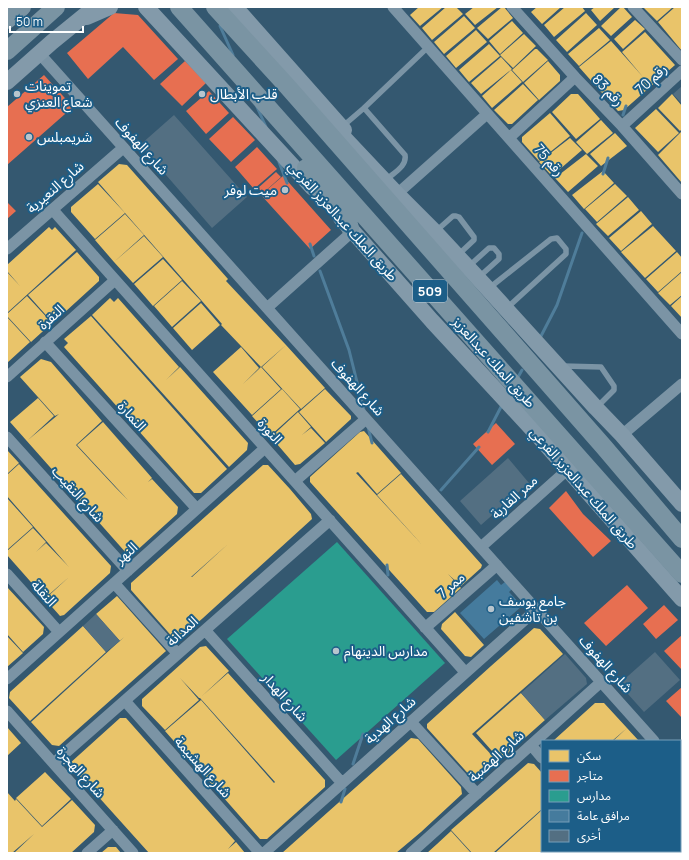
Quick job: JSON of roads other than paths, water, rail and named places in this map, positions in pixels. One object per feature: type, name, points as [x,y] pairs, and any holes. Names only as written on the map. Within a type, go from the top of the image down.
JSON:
[{"type":"main road","points":[[7,20],[22,7]]},
{"type":"main road","points":[[7,51],[56,7]]},
{"type":"main road","points":[[7,82],[52,42],[78,14],[95,7]]},
{"type":"main road","points":[[78,14],[110,7]]},
{"type":"main road","name":"طريق الملك عبدالعزيز الفرعي","points":[[146,7],[352,230],[432,322],[533,430],[682,598]]},
{"type":"main road","name":"طريق الملك عبدالعزيز","points":[[179,7],[682,574]]},
{"type":"main road","name":"طريق الملك عبدالعزيز","points":[[215,7],[287,86],[604,447],[682,539]]},
{"type":"main road","points":[[235,7],[387,179],[397,194]]},
{"type":"main road","points":[[287,86],[314,105],[397,194],[473,272],[557,366],[622,435],[682,504]]},
{"type":"main road","points":[[278,119],[280,136],[347,218],[352,230]]},
{"type":"street","name":"رقم 75","points":[[393,7],[682,334]]},
{"type":"street","name":"رقم 83","points":[[512,7],[575,77],[622,126],[682,194]]},
{"type":"street","points":[[633,7],[682,60]]},
{"type":"street","name":"شارع الهفوف","points":[[39,53],[653,740]]},
{"type":"street","name":"رقم 70","points":[[622,126],[682,71]]},
{"type":"street","points":[[509,138],[575,77]]},
{"type":"street","points":[[397,194],[487,114]]},
{"type":"street","name":"شارع النعيرية","points":[[7,249],[123,148]]},
{"type":"street","name":"النورة","points":[[52,209],[465,672]]},
{"type":"street","points":[[267,308],[352,230]]},
{"type":"street","name":"النقرة","points":[[7,377],[115,280]]},
{"type":"street","name":"النمارة","points":[[45,342],[197,509]]},
{"type":"street","points":[[622,435],[682,384]]},
{"type":"street","points":[[295,481],[366,419]]},
{"type":"street","name":"شارع النقيب","points":[[7,437],[128,571]]},
{"type":"street","name":"النهر","points":[[7,679],[265,448]]},
{"type":"street","name":"ممر القاربة","points":[[481,547],[568,470]]},
{"type":"street","name":"المدانة","points":[[54,763],[330,520]]},
{"type":"street","name":"ممر 7","points":[[425,628],[497,565]]},
{"type":"street","name":"النقلة","points":[[7,574],[59,632]]},
{"type":"street","points":[[114,583],[178,654]]},
{"type":"street","name":"شارع الهدية","points":[[264,853],[537,609]]},
{"type":"street","name":"شارع الهدار","points":[[205,630],[342,783]]},
{"type":"street","name":"شارع الهضبة","points":[[411,853],[601,682]]},
{"type":"street","name":"شارع الهشيمة","points":[[125,701],[260,853]]},
{"type":"street","name":"شارع الهجرة","points":[[7,711],[134,853]]},
{"type":"street","points":[[411,722],[477,794]]},
{"type":"street","points":[[530,745],[541,757]]},
{"type":"street","points":[[87,853],[113,830]]},
{"type":"lane","points":[[342,128],[428,48]]},
{"type":"lane","points":[[364,108],[405,155],[404,164],[387,179]]},
{"type":"lane","points":[[435,232],[453,216],[459,217],[473,234],[473,272]]},
{"type":"lane","points":[[473,272],[551,239],[558,238],[566,249],[566,254],[506,309]]},
{"type":"lane","points":[[489,248],[494,248],[499,254],[499,259],[473,272],[489,248]]},
{"type":"lane","points":[[557,366],[601,367],[614,386],[614,390],[596,408]]},
{"type":"waterway","points":[[220,26],[233,55]]},
{"type":"waterway","points":[[623,115],[626,106]]},
{"type":"waterway","points":[[257,107],[266,127]]},
{"type":"waterway","points":[[603,174],[608,158]]},
{"type":"waterway","points":[[279,162],[287,183]]},
{"type":"waterway","points":[[540,338],[557,305],[582,233]]},
{"type":"waterway","points":[[310,244],[314,256]]},
{"type":"waterway","points":[[320,271],[349,350],[364,410]]},
{"type":"waterway","points":[[517,379],[522,370]]},
{"type":"waterway","points":[[488,432],[502,405]]},
{"type":"waterway","points":[[368,427],[372,443]]},
{"type":"waterway","points":[[441,490],[479,447]]},
{"type":"waterway","points":[[387,565],[388,575]]},
{"type":"waterway","points":[[353,764],[363,734]]},
{"type":"waterway","points":[[341,802],[345,789]]},
{"type":"place","name":"تموينات شعاع العنزي","points":[[17,94]]},
{"type":"place","name":"قلب الأبطال","points":[[202,94]]},
{"type":"place","name":"شريمبلس","points":[[29,137]]},
{"type":"place","name":"ميت لوفر","points":[[285,190]]},
{"type":"place","name":"جامع يوسف بن تاشفين","points":[[491,609]]},
{"type":"place","name":"مدارس الدينهام","points":[[336,651]]}]
